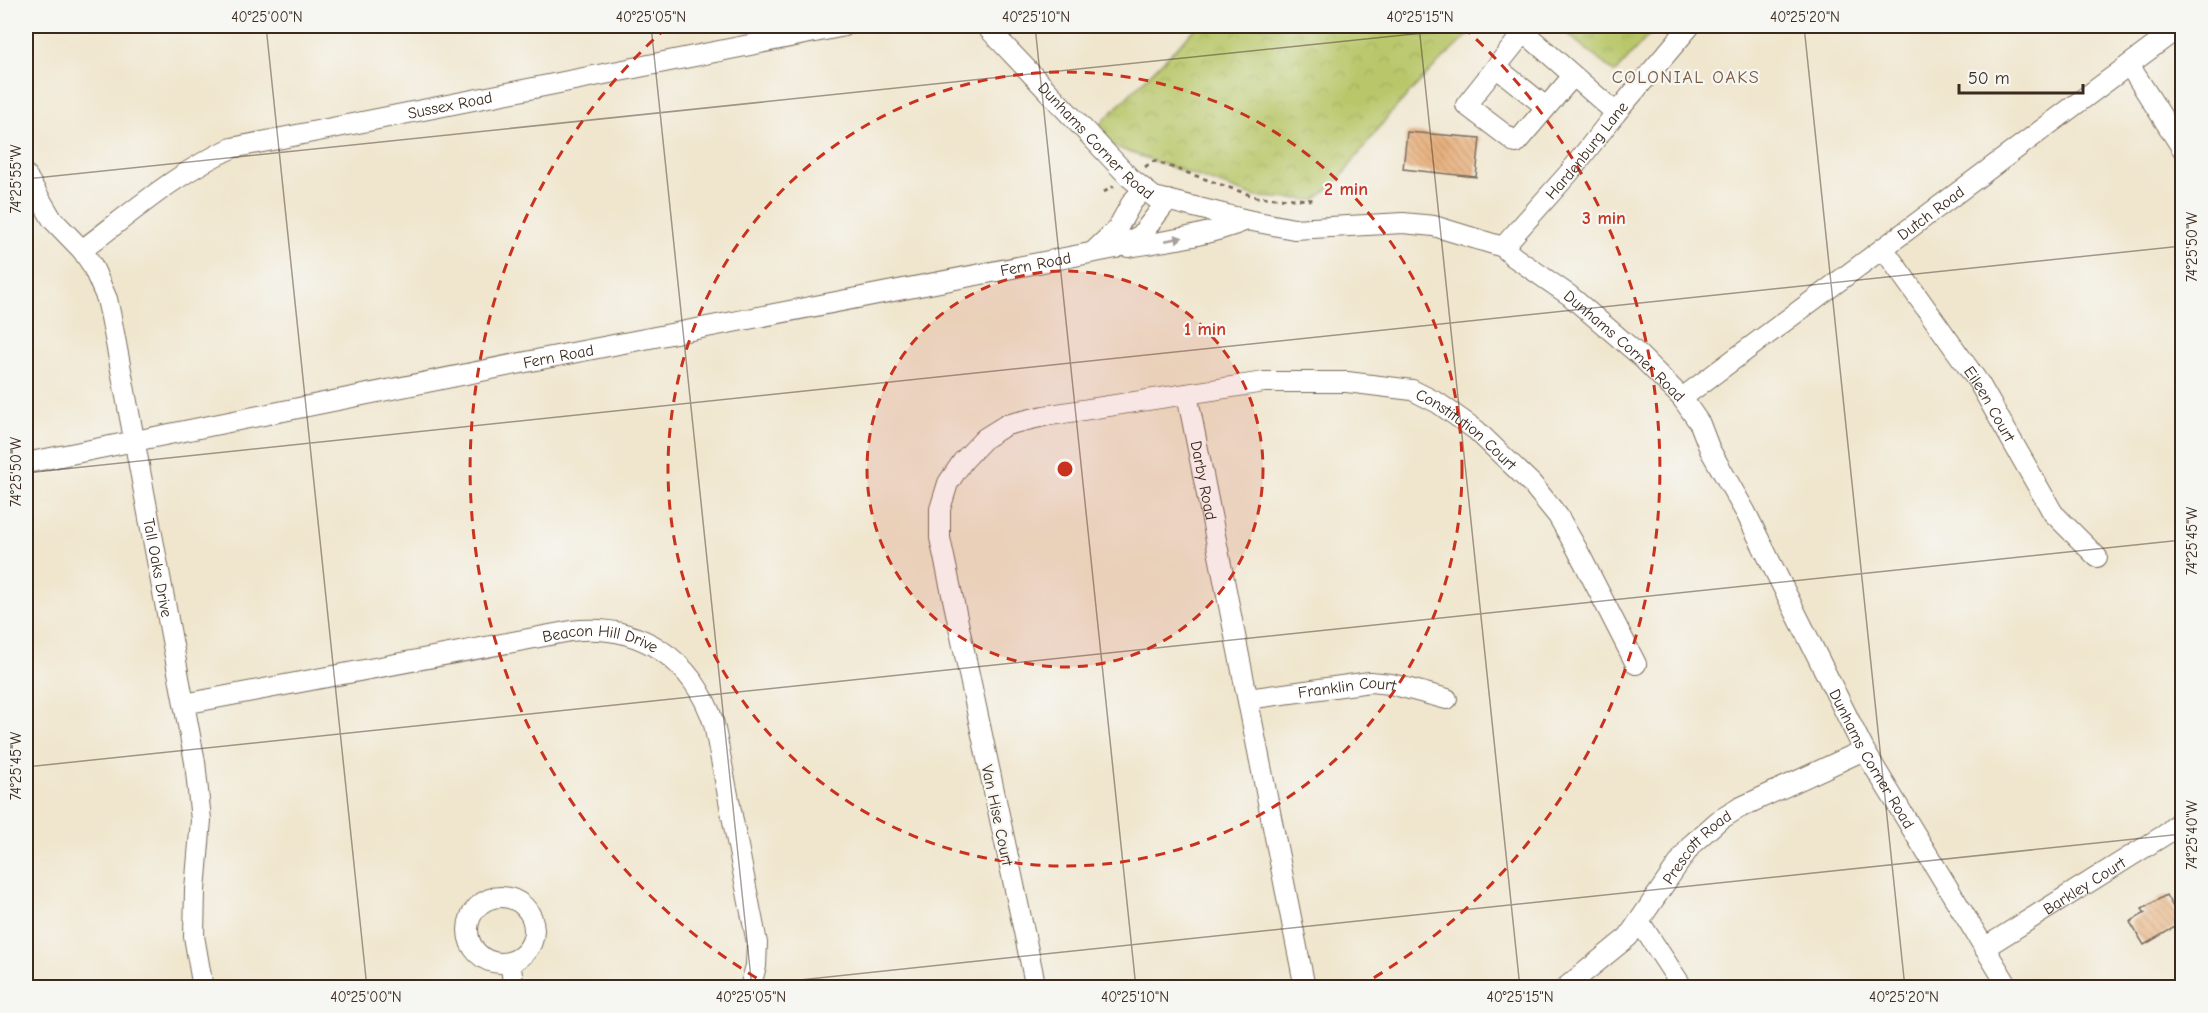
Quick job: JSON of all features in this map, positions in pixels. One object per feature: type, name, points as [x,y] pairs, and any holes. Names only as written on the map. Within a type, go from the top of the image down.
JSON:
[{"type":"street","name":"Sussex Road","points":[[82,250],[177,178],[210,157],[232,148],[845,26]]},
{"type":"street","name":"Dunhams Corner Road","points":[[986,26],[1129,177],[1154,197],[1294,229],[1403,223],[1434,226],[1503,247],[1576,301],[1638,354],[1682,398],[1700,424],[1710,450],[1746,513],[1864,750],[2009,987]]},
{"type":"street","name":"Hardenburg Lane","points":[[1503,247],[1569,173],[1616,113],[1690,26]]},
{"type":"street","name":"Dutch Road","points":[[1682,398],[2181,26]]},
{"type":"street","points":[[1573,76],[1516,143],[1466,105],[1524,32],[1616,113]]},
{"type":"street","points":[[2129,65],[2182,148]]},
{"type":"street","points":[[1497,68],[1546,107]]},
{"type":"street","name":"Tall Oaks Drive","points":[[26,175],[39,201],[52,219],[82,250],[107,299],[195,762],[201,819],[194,936],[203,987]]},
{"type":"street","name":"Fern Road","points":[[1093,252],[1117,229],[1132,202],[1144,189]]},
{"type":"street","name":"Fern Road","points":[[26,464],[541,359],[1116,248],[1141,235],[1168,200]]},
{"type":"street","points":[[1116,248],[1193,235],[1247,220]]},
{"type":"street","name":"Eileen Court","points":[[1883,248],[1979,383],[2053,513],[2097,557]]},
{"type":"street","name":"Constitution Court","points":[[1187,394],[1264,382],[1347,382],[1412,390],[1438,403],[1476,430],[1532,484],[1558,516],[1636,664]]},
{"type":"street","name":"Van Hise Court","points":[[1036,987],[960,642],[940,538],[940,509],[948,483],[963,461],[985,438],[1006,425],[1044,416],[1187,394]]},
{"type":"street","name":"Darby Road","points":[[1187,394],[1305,987]]},
{"type":"street","name":"Beacon Hill Drive","points":[[184,704],[572,631],[611,631],[649,643],[672,658],[691,677],[705,699],[714,724],[757,943],[756,966],[750,987]]},
{"type":"street","name":"Franklin Court","points":[[1248,699],[1370,682],[1391,684],[1447,699]]},
{"type":"street","name":"Prescott Road","points":[[1565,987],[1628,937],[1692,844],[1718,821],[1739,808],[1864,750]]},
{"type":"street","name":"Barkley Court","points":[[1984,948],[2166,834],[2182,819]]},
{"type":"street","points":[[1639,921],[1683,987]]},
{"type":"street","points":[[510,962],[514,987]]},
{"type":"path","points":[[1154,161],[1256,197],[1316,200]]},
{"type":"green space","points":[[1198,26],[1483,26],[1467,36],[1432,69],[1389,115],[1338,181],[1315,200],[1256,197],[1126,151],[1089,135]]},
{"type":"green space","points":[[1403,26],[1455,26],[1439,36],[1412,35]]},
{"type":"green space","points":[[1558,26],[1657,26],[1615,73]]},
{"type":"building","points":[[1407,132],[1480,138],[1476,177],[1403,169]]},
{"type":"building","points":[[2166,895],[2182,923],[2144,945],[2130,922],[2145,913],[2142,909]]},
{"type":"district","name":"COLONIAL OAKS","points":[[1686,77]]}]
